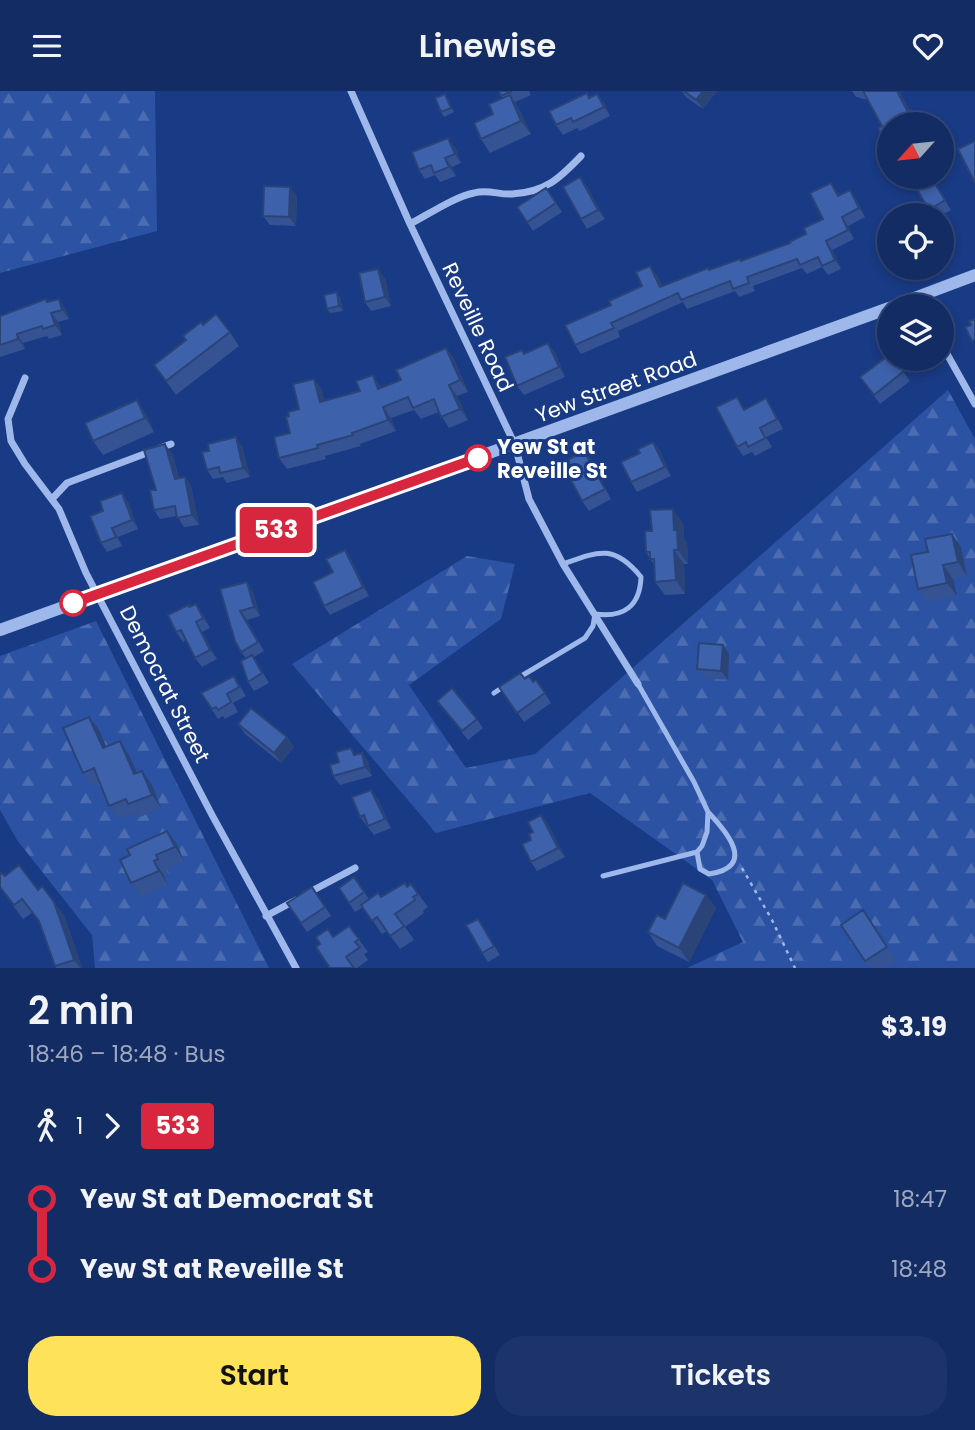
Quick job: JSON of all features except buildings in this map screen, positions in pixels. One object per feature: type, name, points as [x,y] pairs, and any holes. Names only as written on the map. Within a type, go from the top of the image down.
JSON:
[{"type":"street","name":"Reveille Road","points":[[351,91],[410,224],[515,445],[529,499],[563,564],[638,684]]},
{"type":"street","points":[[410,224],[472,193],[488,191],[511,194],[543,188],[559,179],[581,156]]},
{"type":"street","name":"Yew Street Road","points":[[934,294],[975,275]]},
{"type":"street","name":"Yew Street Road","points":[[0,630],[877,312]]},
{"type":"street","points":[[954,366],[975,404]]},
{"type":"street","name":"Democrat Street","points":[[25,377],[8,419],[11,441],[59,509],[86,573],[296,968]]},
{"type":"street","points":[[52,499],[67,483],[171,444]]},
{"type":"street","points":[[266,916],[355,868]]},
{"type":"lane","points":[[494,693],[585,638],[593,627],[595,614],[621,613],[631,606],[640,593],[641,577],[631,565],[617,556],[601,552],[563,564]]},
{"type":"lane","points":[[638,684],[694,782],[708,812],[734,845],[729,866],[720,873],[709,874],[701,869],[697,852]]},
{"type":"lane","points":[[603,876],[697,852],[707,832],[708,812]]},
{"type":"path","points":[[733,857],[772,920],[795,968]]},
{"type":"green space","points":[[0,91],[155,91],[157,231],[0,273]]},
{"type":"green space","points":[[948,390],[975,439],[975,968],[687,968],[743,942],[712,880],[590,793],[436,833],[292,664],[467,556],[515,564],[501,619],[409,685],[466,768],[535,754]]},
{"type":"green space","points":[[96,621],[269,968],[95,968],[92,935],[17,840],[0,810],[0,656]]},
{"type":"bus line","name":"533","points":[[73,603],[478,458]]},
{"type":"place","name":"Yew St at Reveille St","points":[[478,458]]}]
